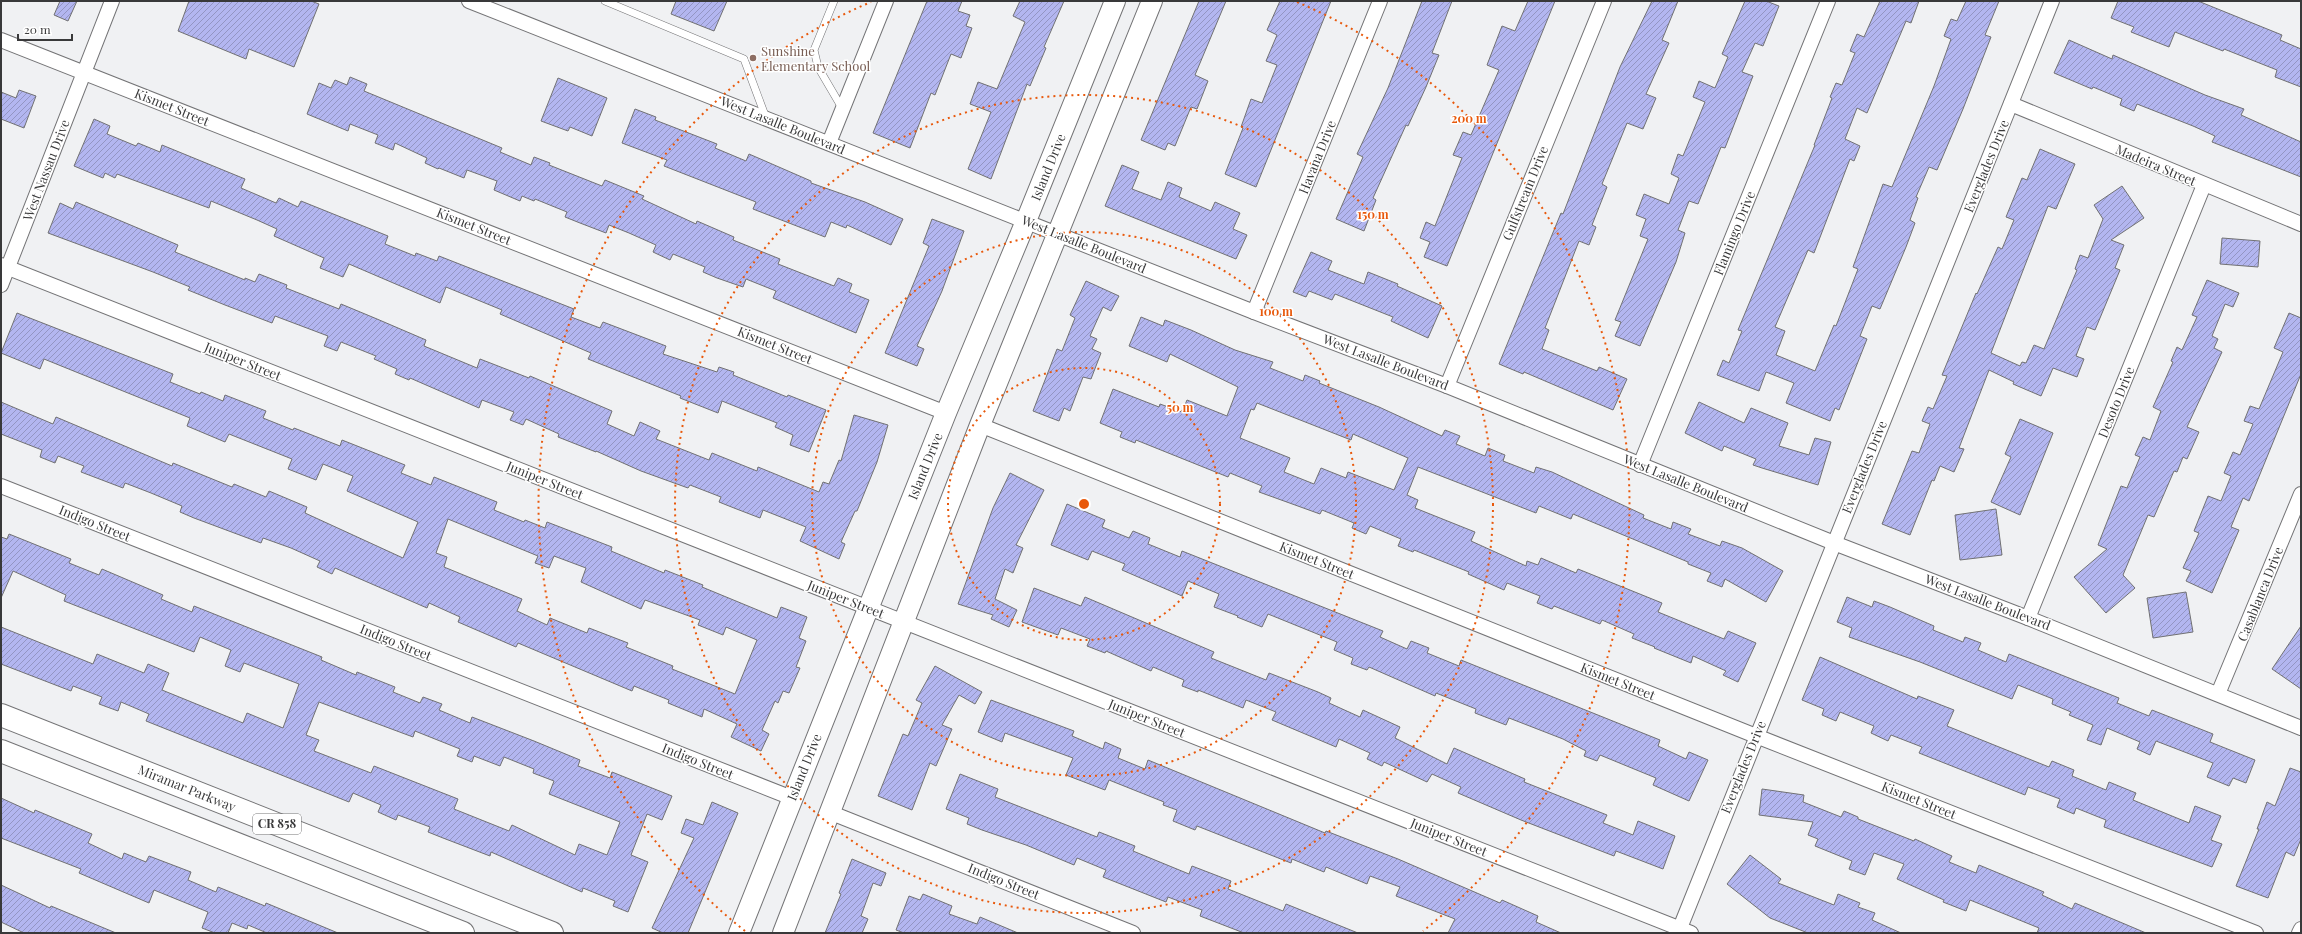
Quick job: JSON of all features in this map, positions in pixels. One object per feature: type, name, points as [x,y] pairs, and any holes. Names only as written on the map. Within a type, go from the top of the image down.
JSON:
[{"type":"main road","name":"Miramar Parkway","points":[[1,715],[552,933]]},
{"type":"main road","name":"CR 858","points":[[1,751],[463,933]]},
{"type":"street","name":"West Nassau Drive","points":[[1,285],[4,266],[112,1]]},
{"type":"street","name":"West Lasalle Boulevard","points":[[469,1],[493,6],[766,118],[1254,312],[1447,386],[1834,543],[2028,618],[2301,728]]},
{"type":"street","points":[[829,143],[886,1]]},
{"type":"street","name":"Island Drive","points":[[739,933],[946,412],[1026,221],[1115,1]]},
{"type":"street","points":[[783,933],[980,425],[1152,1]]},
{"type":"street","name":"Havana Drive","points":[[1254,312],[1380,1]]},
{"type":"street","name":"Gulfstream Drive","points":[[1447,386],[1604,1]]},
{"type":"street","name":"Flamingo Drive","points":[[1640,465],[1828,1]]},
{"type":"street","name":"Everglades Drive","points":[[1683,932],[1756,736],[2052,1]]},
{"type":"street","name":"Kismet Street","points":[[1,40],[946,412]]},
{"type":"street","name":"Madeira Street","points":[[2011,104],[2301,224]]},
{"type":"street","name":"Desoto Drive","points":[[2028,618],[2204,185]]},
{"type":"street","name":"Juniper Street","points":[[4,266],[1683,932]]},
{"type":"street","name":"Kismet Street","points":[[980,425],[1756,736],[2256,933]]},
{"type":"street","name":"Indigo Street","points":[[1,486],[792,798]]},
{"type":"street","name":"Casablanca Drive","points":[[2218,694],[2301,494]]},
{"type":"street","name":"Indigo Street","points":[[829,812],[1133,933]]},
{"type":"street","points":[[2299,933],[2301,929]]},
{"type":"lane","points":[[605,1],[744,59],[766,118]]},
{"type":"lane","points":[[834,1],[814,50],[818,67],[843,108]]},
{"type":"building","points":[[60,1],[77,1],[68,21],[54,15]]},
{"type":"building","points":[[189,1],[311,1],[319,4],[294,67],[249,49],[246,59],[178,31]]},
{"type":"building","points":[[676,1],[727,1],[714,31],[671,14]]},
{"type":"building","points":[[927,1],[962,1],[958,11],[970,15],[966,26],[972,28],[961,58],[951,54],[935,95],[931,93],[910,148],[873,133]]},
{"type":"building","points":[[1020,1],[1064,1],[1044,47],[1046,48],[1030,86],[1027,84],[991,179],[968,169],[991,112],[970,104],[978,82],[997,89],[1025,22],[1013,16]]},
{"type":"building","points":[[1199,1],[1226,1],[1195,75],[1208,81],[1197,109],[1191,107],[1175,146],[1168,143],[1165,150],[1141,140]]},
{"type":"building","points":[[1280,1],[1331,1],[1256,187],[1225,174],[1243,128],[1241,127],[1251,99],[1262,103],[1277,65],[1266,61],[1277,35],[1267,30]]},
{"type":"building","points":[[1422,1],[1452,1],[1432,53],[1439,55],[1408,126],[1406,125],[1373,198],[1376,200],[1364,231],[1336,219],[1363,157],[1357,154],[1388,88]]},
{"type":"building","points":[[1528,1],[1555,1],[1447,266],[1424,257],[1430,242],[1420,238],[1426,222],[1435,226],[1462,158],[1453,155],[1463,132],[1471,135],[1499,70],[1487,65],[1502,26],[1515,31]]},
{"type":"building","points":[[1652,1],[1678,1],[1662,40],[1669,43],[1646,94],[1656,98],[1643,129],[1627,123],[1602,184],[1607,187],[1592,225],[1596,227],[1589,245],[1579,241],[1545,328],[1549,330],[1542,349],[1597,371],[1599,367],[1627,379],[1613,410],[1524,372],[1523,374],[1499,364],[1561,213],[1563,214],[1620,67]]},
{"type":"building","points":[[1745,1],[1766,1],[1779,6],[1763,46],[1755,43],[1742,72],[1753,76],[1725,148],[1721,147],[1698,204],[1689,201],[1678,230],[1685,233],[1676,262],[1640,346],[1615,336],[1621,322],[1615,320],[1648,239],[1640,236],[1646,219],[1636,215],[1644,194],[1669,204],[1679,178],[1671,174],[1678,154],[1683,156],[1705,102],[1693,97],[1699,81],[1715,88],[1728,57],[1722,54]]},
{"type":"building","points":[[1880,1],[1919,1],[1911,23],[1906,21],[1867,113],[1857,108],[1845,139],[1860,146],[1854,161],[1850,159],[1814,253],[1808,250],[1775,327],[1785,331],[1776,355],[1815,371],[1834,325],[1836,326],[1858,269],[1853,267],[1883,184],[1892,187],[1934,86],[1951,39],[1944,36],[1951,19],[1957,21],[1966,1],[1999,1],[1985,35],[1991,37],[1963,109],[1937,170],[1929,167],[1916,197],[1918,198],[1910,220],[1915,223],[1906,247],[1880,309],[1872,306],[1860,336],[1867,339],[1839,410],[1835,408],[1830,421],[1786,403],[1794,383],[1766,372],[1759,391],[1717,375],[1723,360],[1729,363],[1742,331],[1738,330],[1815,145],[1832,98],[1830,97],[1836,83],[1842,85],[1855,53],[1850,51],[1857,34],[1864,37]]},
{"type":"building","points":[[2118,1],[2198,1],[2282,35],[2280,40],[2301,49],[2301,87],[2275,77],[2277,70],[2175,32],[2169,47],[2131,32],[2134,27],[2111,18]]},
{"type":"building","points":[[2069,40],[2112,59],[2113,55],[2205,95],[2244,109],[2241,115],[2301,142],[2301,177],[2212,142],[2215,136],[2193,126],[2137,104],[2134,111],[2120,105],[2122,99],[2093,87],[2092,89],[2054,73]]},
{"type":"building","points":[[350,77],[367,84],[364,91],[502,148],[500,152],[531,165],[534,157],[550,163],[549,165],[602,186],[605,180],[644,196],[642,199],[696,224],[697,221],[734,237],[733,240],[780,259],[778,264],[834,286],[838,278],[852,284],[849,292],[869,300],[856,333],[773,298],[776,291],[746,279],[743,287],[717,278],[703,272],[705,267],[673,254],[670,260],[653,252],[656,245],[609,225],[606,233],[565,217],[567,212],[535,199],[534,201],[522,196],[520,201],[494,190],[497,181],[467,170],[464,178],[439,168],[438,169],[425,163],[427,158],[395,143],[393,150],[375,143],[378,135],[350,124],[348,131],[307,114],[319,83],[331,88],[335,80],[347,85]]},
{"type":"building","points":[[558,78],[607,98],[592,136],[570,127],[568,131],[541,121]]},
{"type":"building","points":[[19,90],[36,96],[24,128],[1,119],[1,92],[16,98]]},
{"type":"building","points":[[635,109],[656,117],[655,120],[717,144],[715,148],[746,161],[749,154],[811,181],[811,183],[865,202],[903,219],[891,245],[847,225],[846,228],[831,222],[825,237],[753,209],[756,202],[664,166],[667,160],[622,143]]},
{"type":"building","points":[[94,119],[110,126],[107,134],[136,146],[138,143],[160,152],[162,145],[245,179],[241,188],[276,203],[279,198],[298,207],[301,201],[388,236],[385,244],[415,256],[416,253],[437,261],[439,256],[574,309],[571,317],[600,328],[603,322],[666,346],[663,354],[717,372],[719,367],[734,372],[733,375],[787,397],[788,395],[826,410],[809,452],[790,445],[793,435],[775,427],[777,423],[722,401],[718,413],[680,398],[681,396],[588,359],[591,353],[500,314],[502,310],[446,287],[440,303],[349,264],[343,277],[320,268],[324,258],[274,236],[277,229],[211,201],[209,208],[117,174],[115,178],[105,173],[103,178],[74,166]]},
{"type":"building","points":[[2040,149],[2075,164],[2056,209],[2048,206],[1991,353],[2020,366],[2022,362],[2026,363],[2034,345],[2044,349],[2077,270],[2075,269],[2080,255],[2088,258],[2103,219],[2094,205],[2122,186],[2144,218],[2111,240],[2124,245],[2115,268],[2120,270],[2095,330],[2087,327],[2076,356],[2084,359],[2077,377],[2053,368],[2041,396],[2013,384],[2014,382],[1989,370],[1959,448],[1964,449],[1954,472],[1940,466],[1934,481],[1932,480],[1910,535],[1882,524],[1912,451],[1919,453],[1930,424],[1922,421],[1928,407],[1933,409],[1947,376],[1942,375],[1976,293],[1977,294],[1998,247],[2002,249],[2014,220],[2006,217],[2022,178],[2027,180]]},
{"type":"building","points":[[1122,165],[1139,172],[1132,189],[1161,200],[1168,182],[1182,188],[1179,197],[1211,211],[1215,202],[1240,213],[1233,229],[1247,235],[1236,259],[1105,206]]},
{"type":"building","points":[[76,202],[178,245],[175,252],[245,280],[245,278],[255,282],[259,274],[287,285],[286,288],[339,309],[341,304],[426,340],[424,346],[477,368],[480,359],[529,378],[530,376],[612,411],[607,424],[634,436],[640,422],[660,431],[656,439],[709,460],[712,453],[757,471],[758,467],[819,492],[823,482],[829,484],[839,460],[841,461],[854,415],[888,425],[877,462],[857,511],[855,511],[841,542],[845,544],[839,559],[800,541],[806,527],[763,510],[760,518],[734,508],[719,502],[721,497],[690,485],[688,488],[641,471],[596,451],[558,437],[559,434],[526,419],[523,425],[510,420],[514,412],[482,400],[479,408],[410,378],[409,380],[395,374],[397,369],[374,359],[376,356],[341,342],[337,351],[324,346],[328,336],[275,316],[272,323],[188,290],[190,287],[153,272],[48,233],[60,203],[73,209]]},
{"type":"building","points":[[932,219],[964,231],[942,291],[917,346],[924,349],[917,366],[885,353],[929,246],[923,243]]},
{"type":"building","points":[[2222,238],[2260,241],[2258,267],[2220,264]]},
{"type":"building","points":[[1311,252],[1332,261],[1328,270],[1364,284],[1368,272],[1398,284],[1397,286],[1442,306],[1428,338],[1391,321],[1393,317],[1335,294],[1332,300],[1309,291],[1306,297],[1293,292]]},
{"type":"building","points":[[2207,280],[2239,293],[2233,307],[2225,304],[2212,336],[2218,339],[2214,348],[2222,352],[2187,427],[2199,432],[2187,459],[2183,457],[2177,472],[2174,471],[2154,517],[2148,515],[2123,575],[2135,588],[2106,613],[2074,577],[2107,549],[2098,545],[2121,486],[2127,488],[2140,457],[2135,455],[2143,437],[2150,440],[2161,411],[2153,407],[2173,362],[2171,361],[2177,347],[2182,350],[2197,317],[2192,315]]},
{"type":"building","points":[[1086,281],[1119,296],[1111,311],[1103,307],[1090,336],[1097,339],[1092,349],[1101,353],[1091,379],[1083,377],[1070,411],[1064,408],[1059,421],[1033,411],[1057,349],[1062,351],[1075,318],[1070,315]]},
{"type":"building","points":[[17,313],[173,374],[170,382],[200,394],[201,392],[223,401],[225,395],[266,411],[263,418],[293,430],[294,428],[340,446],[342,440],[405,465],[401,473],[431,485],[434,477],[497,502],[494,510],[524,522],[525,520],[545,528],[547,522],[612,547],[611,551],[664,573],[665,570],[703,585],[702,587],[777,618],[781,607],[807,617],[799,638],[806,641],[796,667],[800,668],[789,693],[783,691],[778,703],[775,701],[762,730],[769,734],[761,751],[731,737],[737,724],[704,709],[702,717],[668,703],[669,700],[634,686],[632,691],[518,643],[516,647],[458,622],[460,617],[429,603],[427,608],[335,568],[332,574],[317,567],[320,561],[291,548],[263,538],[261,543],[194,518],[180,512],[182,506],[125,483],[123,488],[81,472],[84,466],[58,456],[55,463],[40,457],[42,450],[1,434],[1,402],[53,424],[56,417],[172,466],[173,463],[232,487],[234,484],[266,497],[269,491],[307,507],[305,513],[403,558],[418,522],[347,491],[353,476],[323,464],[316,480],[288,469],[292,459],[229,434],[225,442],[187,426],[190,418],[44,359],[40,369],[1,353]],"holes":[[[448,519],[538,556],[535,563],[549,568],[554,556],[586,568],[581,582],[641,609],[645,600],[700,620],[698,625],[723,635],[726,627],[757,640],[735,694],[672,669],[673,666],[626,647],[628,643],[589,628],[587,633],[550,618],[547,625],[517,611],[522,599],[444,567],[447,557],[436,553]]]},
{"type":"building","points":[[2289,313],[2301,318],[2301,374],[2249,501],[2243,498],[2231,527],[2239,530],[2212,593],[2186,581],[2191,571],[2183,568],[2199,533],[2194,531],[2208,496],[2221,501],[2231,476],[2224,473],[2233,452],[2240,455],[2253,424],[2244,421],[2250,406],[2259,409],[2283,352],[2274,348]]},
{"type":"building","points":[[1141,317],[1163,326],[1165,320],[1235,350],[1273,362],[1270,368],[1303,381],[1305,375],[1320,381],[1319,383],[1379,407],[1442,436],[1445,430],[1460,436],[1456,444],[1485,456],[1488,448],[1505,455],[1503,461],[1534,473],[1536,467],[1552,472],[1644,515],[1643,518],[1671,529],[1673,522],[1691,529],[1688,534],[1720,546],[1722,541],[1742,548],[1783,571],[1766,602],[1725,579],[1722,587],[1707,581],[1711,573],[1573,514],[1571,519],[1539,506],[1536,513],[1418,467],[1407,495],[1418,500],[1415,508],[1475,532],[1471,541],[1526,566],[1527,561],[1538,565],[1541,558],[1576,573],[1578,569],[1662,603],[1658,612],[1724,639],[1728,631],[1756,643],[1738,682],[1723,675],[1726,671],[1693,656],[1691,663],[1632,638],[1634,634],[1602,620],[1600,624],[1554,606],[1552,609],[1537,603],[1540,596],[1507,583],[1504,590],[1468,574],[1469,572],[1414,550],[1413,552],[1398,546],[1401,539],[1370,526],[1366,534],[1352,528],[1354,523],[1322,510],[1320,514],[1259,492],[1262,486],[1230,473],[1228,477],[1136,440],[1135,443],[1120,437],[1122,432],[1100,423],[1113,389],[1159,407],[1160,404],[1182,412],[1187,400],[1227,416],[1238,387],[1170,354],[1167,362],[1129,346]],"holes":[[[1257,403],[1351,440],[1353,434],[1408,458],[1394,490],[1348,472],[1346,478],[1321,468],[1314,484],[1284,472],[1290,458],[1240,438],[1251,409],[1254,410]]]},
{"type":"building","points":[[1699,402],[1744,423],[1751,408],[1788,423],[1779,446],[1809,455],[1815,438],[1831,442],[1818,485],[1753,465],[1756,459],[1724,446],[1722,451],[1685,433]]},
{"type":"building","points":[[2020,419],[2053,433],[2020,515],[1991,502],[2011,457],[2005,454]]},
{"type":"building","points":[[1010,473],[1044,490],[1016,545],[1023,548],[1013,573],[1005,569],[995,599],[1017,610],[1009,627],[991,619],[993,615],[958,604],[993,508]]},
{"type":"building","points":[[1067,504],[1105,520],[1102,527],[1129,538],[1133,531],[1150,538],[1148,544],[1180,557],[1182,551],[1383,631],[1380,637],[1407,649],[1411,641],[1429,648],[1427,653],[1459,666],[1461,660],[1660,740],[1658,746],[1686,759],[1689,752],[1708,760],[1689,801],[1653,785],[1656,778],[1600,755],[1597,761],[1584,756],[1586,751],[1563,739],[1509,718],[1506,725],[1475,713],[1476,709],[1436,693],[1435,696],[1369,667],[1367,670],[1351,664],[1353,658],[1334,650],[1337,642],[1268,614],[1262,627],[1214,607],[1219,594],[1188,581],[1182,596],[1122,570],[1125,564],[1092,551],[1088,560],[1051,545]]},
{"type":"building","points":[[1996,509],[2002,555],[1960,560],[1955,515]]},
{"type":"building","points":[[9,534],[71,559],[69,563],[99,575],[102,569],[163,595],[161,599],[192,612],[194,606],[322,657],[321,660],[356,675],[357,672],[395,687],[393,692],[420,703],[423,697],[442,704],[439,710],[470,723],[472,717],[580,760],[578,766],[610,778],[612,772],[672,796],[662,820],[647,814],[631,855],[648,862],[628,912],[613,906],[615,901],[583,888],[582,892],[491,852],[490,856],[428,832],[430,827],[398,815],[396,820],[378,812],[381,805],[353,793],[349,802],[146,721],[149,714],[121,702],[118,711],[99,704],[102,697],[73,686],[71,691],[1,664],[1,627],[93,664],[97,654],[144,673],[148,664],[169,673],[162,690],[243,723],[247,713],[283,728],[299,684],[244,663],[240,672],[225,666],[231,650],[200,637],[194,652],[64,601],[66,595],[13,571],[1,598],[1,537],[7,539]],"holes":[[[319,702],[413,737],[415,731],[460,749],[457,756],[472,762],[474,756],[500,766],[504,757],[534,769],[533,773],[554,781],[549,794],[620,822],[607,855],[579,844],[575,855],[512,825],[509,831],[454,809],[458,799],[374,766],[371,773],[314,751],[319,740],[306,735]]]},
{"type":"building","points":[[1034,588],[1081,606],[1085,597],[1214,652],[1211,658],[1266,680],[1269,673],[1318,692],[1331,698],[1329,703],[1360,717],[1363,710],[1400,727],[1395,738],[1447,764],[1454,748],[1525,779],[1524,782],[1607,815],[1603,823],[1633,835],[1638,821],[1675,836],[1663,869],[1616,851],[1614,856],[1521,820],[1458,793],[1461,787],[1432,774],[1427,782],[1384,762],[1382,766],[1367,759],[1370,753],[1339,739],[1336,747],[1272,720],[1276,712],[1246,700],[1243,708],[1198,690],[1198,692],[1182,686],[1184,680],[1153,667],[1151,671],[1106,651],[1105,653],[1087,646],[1090,639],[1061,628],[1058,635],[1022,622]]},
{"type":"building","points":[[2186,592],[2193,632],[2153,638],[2147,598]]},
{"type":"building","points":[[1847,597],[1872,607],[1874,601],[1934,626],[1933,630],[1963,642],[1965,637],[1981,643],[1978,650],[2006,662],[2009,654],[2119,698],[2117,703],[2149,716],[2152,710],[2213,734],[2210,742],[2255,760],[2246,783],[2233,778],[2229,786],[2207,777],[2213,763],[2156,741],[2150,755],[2137,749],[2140,742],[2107,728],[2101,745],[2087,740],[2093,725],[2069,715],[2071,712],[2052,704],[2053,699],[2018,685],[2012,699],[1920,662],[1849,637],[1852,628],[1837,622]]},
{"type":"building","points":[[2301,626],[2301,689],[2272,669]]},
{"type":"building","points":[[1820,657],[1917,699],[1918,696],[1954,710],[1947,726],[2049,767],[2052,761],[2074,770],[2072,776],[2106,790],[2109,782],[2136,793],[2133,800],[2189,823],[2195,806],[2221,816],[2211,840],[2222,844],[2212,867],[2104,827],[2106,820],[2076,808],[2074,814],[2057,807],[2060,799],[2028,787],[2025,795],[1919,753],[1922,747],[1891,735],[1888,741],[1871,733],[1874,726],[1840,712],[1836,721],[1822,715],[1824,709],[1802,700]]},
{"type":"building","points":[[935,666],[982,692],[975,704],[959,695],[942,725],[952,729],[936,766],[930,763],[912,810],[878,796],[903,734],[908,736],[922,703],[916,700]]},
{"type":"building","points":[[991,700],[1074,731],[1072,736],[1103,749],[1105,742],[1121,749],[1118,758],[1145,769],[1148,760],[1325,833],[1326,831],[1398,859],[1500,903],[1502,900],[1538,916],[1536,922],[1561,933],[1448,933],[1455,919],[1396,896],[1400,887],[1370,876],[1367,884],[1326,867],[1324,872],[1292,859],[1291,863],[1197,826],[1195,830],[1173,821],[1177,810],[1163,805],[1164,802],[1109,780],[1105,790],[1066,775],[1073,758],[1005,733],[1002,742],[978,732]]},
{"type":"building","points":[[2290,768],[2301,772],[2301,839],[2294,856],[2286,852],[2268,898],[2236,886],[2259,829],[2257,829],[2267,802],[2275,806]]},
{"type":"building","points":[[960,774],[998,789],[995,797],[1097,837],[1099,832],[1135,846],[1133,851],[1189,874],[1192,866],[1231,881],[1228,889],[1283,911],[1286,904],[1358,933],[1244,933],[1200,916],[1202,910],[1168,897],[1166,902],[1103,877],[1106,870],[1077,858],[1074,865],[1026,845],[982,830],[967,824],[969,818],[946,809]]},
{"type":"building","points":[[1762,789],[1804,795],[1803,802],[1841,817],[1844,811],[1858,817],[1858,819],[1914,841],[1915,839],[1952,856],[1949,862],[1976,873],[1979,865],[2044,892],[2042,895],[2072,909],[2075,903],[2146,933],[2037,933],[2039,928],[1970,900],[1966,911],[1943,902],[1944,900],[1897,879],[1904,864],[1874,853],[1865,875],[1849,869],[1852,861],[1815,846],[1818,839],[1808,835],[1813,822],[1759,815]]},
{"type":"building","points":[[1,798],[34,813],[35,810],[92,834],[88,843],[122,859],[124,853],[146,862],[149,856],[191,872],[188,880],[216,892],[218,887],[265,906],[266,903],[338,933],[267,933],[248,925],[247,929],[232,923],[228,933],[215,933],[202,928],[208,912],[154,890],[149,903],[79,873],[81,869],[1,838]]},
{"type":"building","points":[[712,802],[738,813],[688,933],[663,933],[652,928],[694,838],[681,833],[686,819],[703,825]]},
{"type":"building","points":[[1750,855],[1781,879],[1778,883],[1834,905],[1838,894],[1860,903],[1858,907],[1875,913],[1872,920],[1901,933],[1808,933],[1770,918],[1727,884]]},
{"type":"building","points":[[852,859],[886,873],[881,886],[873,883],[861,916],[868,919],[862,933],[825,933],[841,894],[839,893]]},
{"type":"building","points":[[1,885],[50,908],[51,906],[116,933],[24,933],[1,922]]},
{"type":"building","points":[[923,894],[952,906],[949,914],[977,924],[980,917],[1018,933],[904,933],[896,930],[909,896],[920,900]]},
{"type":"place","name":"Sunshine Elementary School","points":[[753,58]]}]
